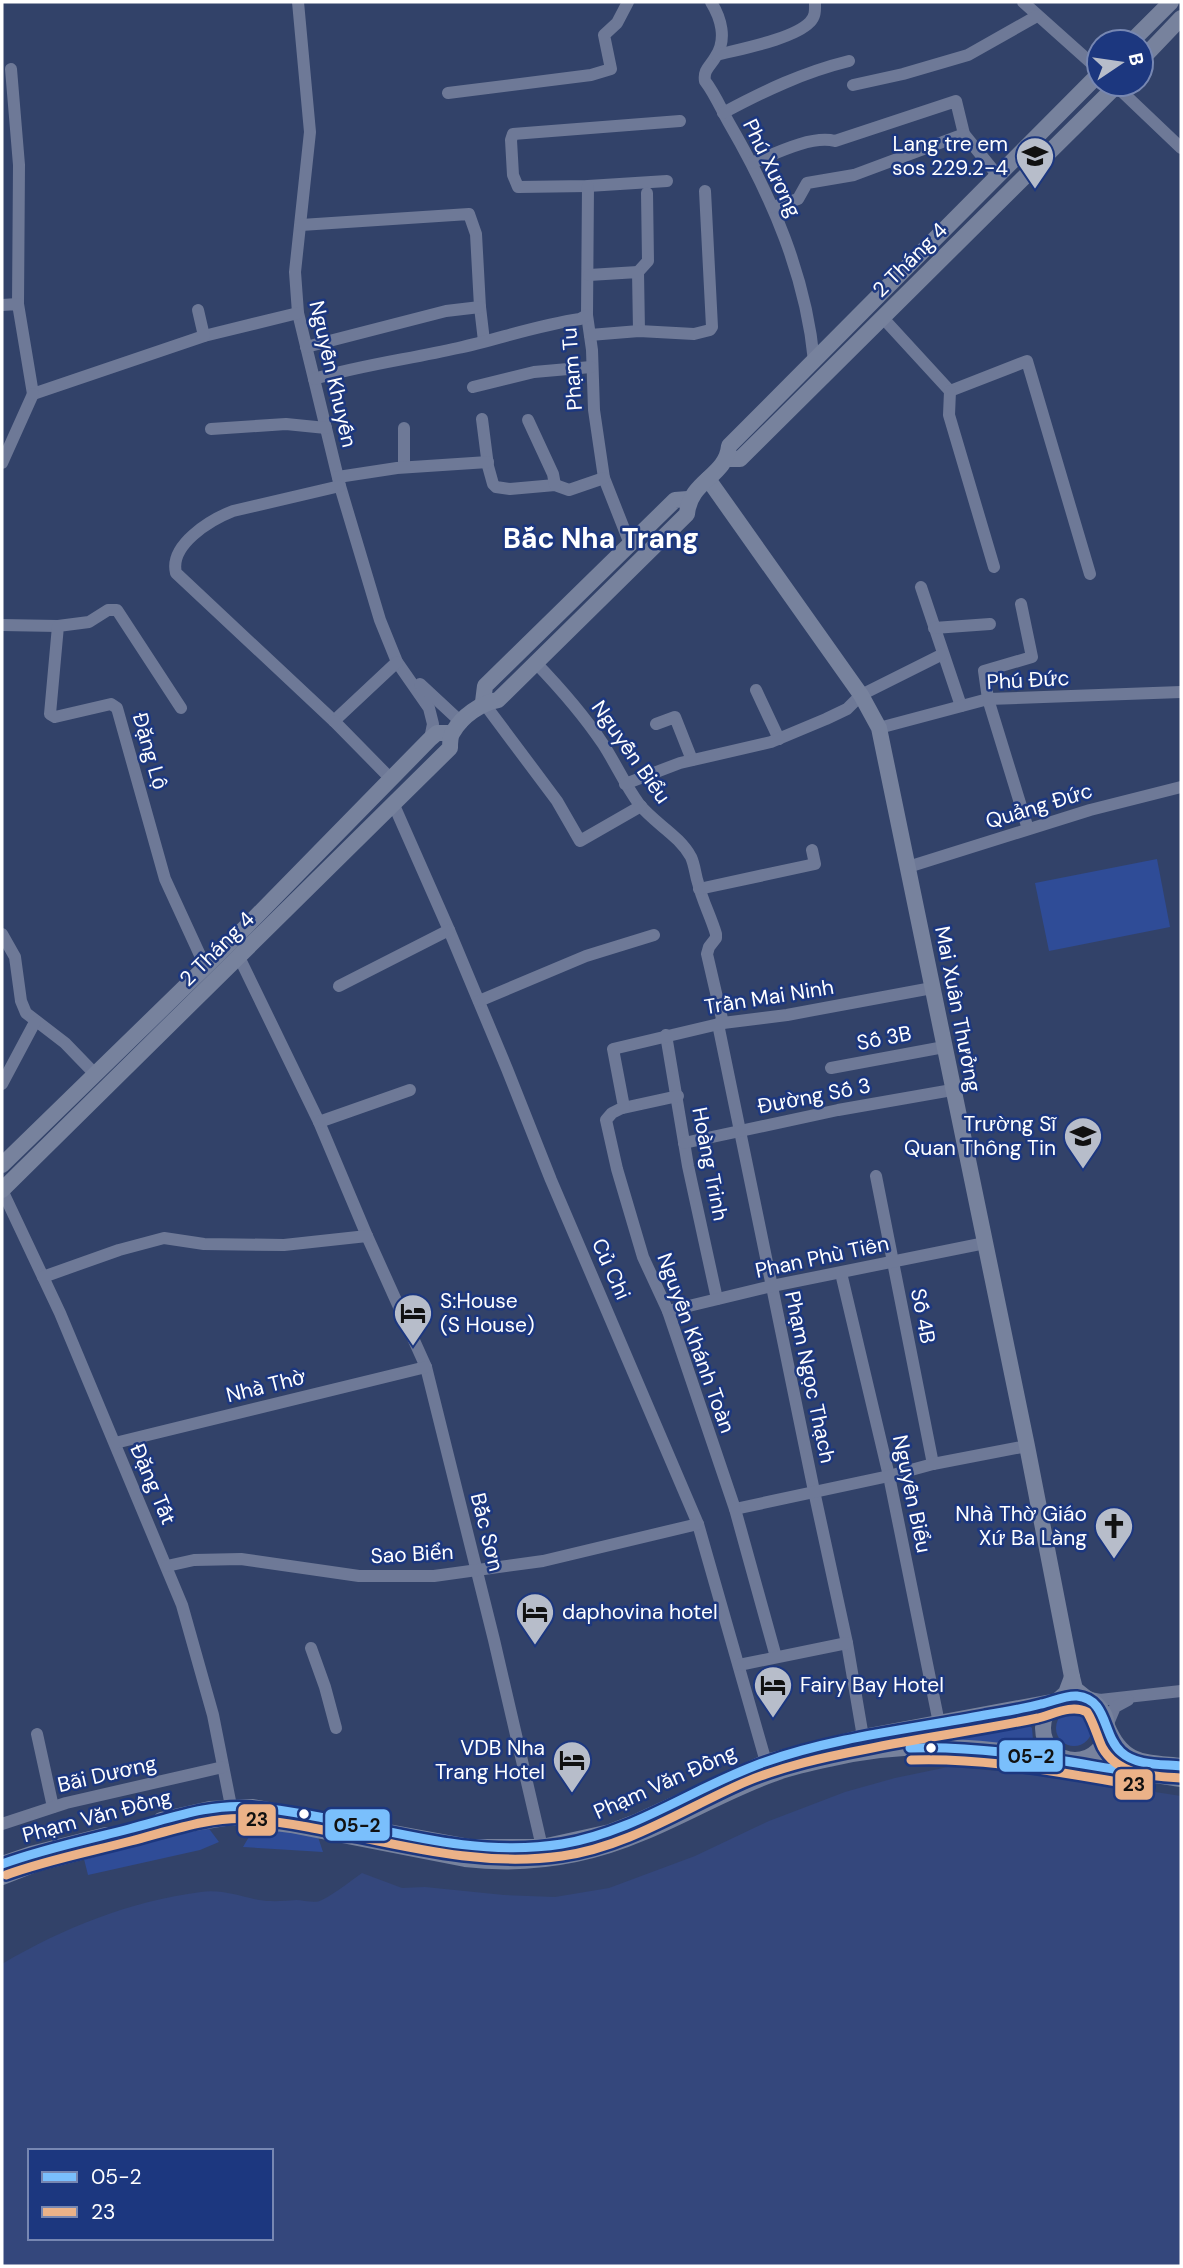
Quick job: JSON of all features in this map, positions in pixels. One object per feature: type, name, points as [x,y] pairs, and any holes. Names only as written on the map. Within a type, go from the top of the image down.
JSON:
[{"type":"main road","points":[[1144,28],[1171,2]]},
{"type":"main road","points":[[1155,45],[1181,18]]},
{"type":"main road","name":"2 Tháng 4","points":[[483,702],[485,687],[675,500],[688,499],[728,459],[729,446],[1085,86]]},
{"type":"main road","name":"2 Tháng 4","points":[[728,459],[740,459],[1104,98]]},
{"type":"main road","name":"Mai Xuân Thưởng","points":[[708,479],[861,695],[879,728],[1072,1677],[1076,1689],[1085,1697]]},
{"type":"main road","name":"2 Tháng 4","points":[[2,1165],[232,941],[430,739],[437,733],[456,728],[483,702],[498,700],[687,513],[688,499]]},
{"type":"main road","name":"2 Tháng 4","points":[[2,1190],[450,748],[456,728]]},
{"type":"main road","points":[[232,941],[239,957]]},
{"type":"main road","points":[[1072,1677],[1066,1693],[1045,1715],[1043,1735],[1052,1751],[1069,1760],[1079,1760],[1096,1752],[1102,1745],[1107,1726]]},
{"type":"main road","points":[[1057,1701],[1066,1697],[1085,1697],[1100,1709],[1121,1752],[1148,1762],[1181,1766]]},
{"type":"main road","name":"Phạm Văn Đồng","points":[[2,1877],[43,1862],[253,1807],[470,1847],[543,1853],[610,1832],[768,1768],[863,1737],[1057,1701]]},
{"type":"main road","name":"Phạm Văn Đồng","points":[[768,1768],[891,1749],[934,1746],[986,1748],[1181,1779]]},
{"type":"main road","name":"Phạm Văn Đồng","points":[[2,1864],[185,1814],[231,1812]]},
{"type":"street","name":"Nguyễn Khuyến","points":[[298,2],[310,132],[295,272],[298,313],[339,482],[380,620],[397,662],[429,708],[433,723],[430,739]]},
{"type":"street","points":[[448,93],[591,75],[611,69],[604,35],[617,23],[628,2]]},
{"type":"street","name":"Phú Xương","points":[[711,2],[720,21],[721,46],[704,75],[773,206],[803,297],[814,361]]},
{"type":"street","points":[[717,55],[762,44],[804,27],[812,21],[815,2]]},
{"type":"street","points":[[1023,2],[1085,59]]},
{"type":"street","points":[[853,85],[968,55],[1037,16]]},
{"type":"street","points":[[723,113],[771,87],[849,61]]},
{"type":"street","points":[[2,463],[33,394],[18,304],[19,165],[12,69]]},
{"type":"street","points":[[1130,98],[1181,148]]},
{"type":"street","points":[[752,163],[813,141],[824,138],[835,141],[956,101],[964,134],[998,176]]},
{"type":"street","points":[[667,181],[518,187],[513,175],[511,140],[513,134],[680,121]]},
{"type":"street","points":[[773,206],[798,199],[807,183],[854,175],[964,134]]},
{"type":"street","name":"Phạm Tu","points":[[588,186],[587,315],[595,423],[604,478],[630,544]]},
{"type":"street","points":[[590,335],[639,331],[694,334],[706,332],[712,327],[705,191]]},
{"type":"street","points":[[639,331],[638,272],[648,261],[647,193]]},
{"type":"street","points":[[300,225],[469,214],[477,243],[484,341]]},
{"type":"street","points":[[589,275],[638,272]]},
{"type":"street","points":[[2,305],[18,304]]},
{"type":"street","points":[[306,347],[446,311],[480,307]]},
{"type":"street","points":[[198,310],[204,336]]},
{"type":"street","points":[[33,394],[204,336],[298,313]]},
{"type":"street","points":[[314,379],[422,356],[544,324],[580,319],[587,315]]},
{"type":"street","points":[[882,317],[950,391],[949,415],[994,567]]},
{"type":"street","points":[[950,391],[1027,361],[1090,574]]},
{"type":"street","points":[[473,387],[534,372],[591,367]]},
{"type":"street","points":[[482,419],[488,461],[496,487],[510,489],[555,485],[569,490],[604,478]]},
{"type":"street","points":[[528,420],[553,474],[555,485]]},
{"type":"street","points":[[211,429],[286,424],[326,428]]},
{"type":"street","points":[[404,428],[404,467]]},
{"type":"street","points":[[391,779],[334,721],[177,573],[174,566],[178,552],[206,523],[233,511],[404,467],[488,461]]},
{"type":"street","points":[[921,587],[961,706]]},
{"type":"street","points":[[1021,604],[1032,657],[984,671],[988,699],[1028,829]]},
{"type":"street","name":"Đặng Lộ","points":[[181,708],[117,610],[108,610],[89,622],[58,625],[50,714],[55,717],[111,704],[117,708],[165,879],[205,966]]},
{"type":"street","points":[[934,628],[990,624]]},
{"type":"street","points":[[2,625],[58,625]]},
{"type":"street","points":[[625,784],[692,760],[779,739],[847,709],[861,695],[943,654]]},
{"type":"street","name":"Nguyễn Khuyến","points":[[397,662],[456,728]]},
{"type":"street","points":[[334,721],[397,662]]},
{"type":"street","name":"Nguyễn Biểu","points":[[535,662],[568,697],[590,726],[641,806],[651,818],[682,843],[694,864],[699,889],[716,934],[707,954],[720,1024]]},
{"type":"street","points":[[756,690],[779,739]]},
{"type":"street","name":"Phú Đức","points":[[879,728],[988,699],[1181,692]]},
{"type":"street","points":[[483,702],[557,801],[580,841],[641,806]]},
{"type":"street","points":[[656,724],[675,716],[692,760]]},
{"type":"street","name":"Quảng Đức","points":[[908,867],[1090,810],[1181,787]]},
{"type":"street","name":"Củ Chi","points":[[393,803],[698,1524],[768,1768]]},
{"type":"street","points":[[699,889],[815,864],[812,850]]},
{"type":"street","points":[[339,986],[449,930]]},
{"type":"street","points":[[2,934],[15,957],[21,1001],[26,1013],[65,1043],[95,1074]]},
{"type":"street","points":[[479,1001],[586,956],[654,935]]},
{"type":"street","name":"Bắc Sơn","points":[[239,957],[319,1122],[426,1367],[477,1569],[543,1853]]},
{"type":"street","name":"Trần Mai Ninh","points":[[623,1108],[613,1049],[720,1024],[787,1015],[933,988]]},
{"type":"street","points":[[2,1084],[35,1022]]},
{"type":"street","name":"Phạm Ngọc Thạch","points":[[720,1024],[847,1643],[863,1737]]},
{"type":"street","name":"Hoàng Trinh","points":[[666,1035],[684,1143],[717,1299]]},
{"type":"street","name":"Số 3B","points":[[831,1068],[944,1047]]},
{"type":"street","points":[[319,1122],[410,1090]]},
{"type":"street","name":"Đường Số 3","points":[[684,1143],[838,1110],[953,1090]]},
{"type":"street","points":[[623,1108],[678,1096]]},
{"type":"street","name":"Nguyễn Khánh Toàn","points":[[623,1108],[609,1115],[607,1128],[643,1258],[668,1311],[735,1509],[776,1657]]},
{"type":"street","name":"Số 4B","points":[[876,1176],[933,1464]]},
{"type":"street","name":"Đặng Tất","points":[[2,1190],[43,1277],[167,1566],[195,1647],[231,1812]]},
{"type":"street","points":[[43,1277],[119,1250],[164,1238],[204,1244],[284,1245],[367,1236]]},
{"type":"street","name":"Phan Phù Tiên","points":[[668,1311],[772,1286],[985,1243]]},
{"type":"street","name":"Nguyễn Biểu","points":[[841,1273],[889,1476],[939,1723]]},
{"type":"street","name":"Nhà Thờ","points":[[115,1443],[426,1367]]},
{"type":"street","points":[[735,1509],[933,1464],[1027,1446]]},
{"type":"street","name":"Sao Biển","points":[[167,1566],[194,1560],[241,1559],[380,1577],[434,1576],[543,1561],[698,1524]]},
{"type":"street","points":[[739,1665],[847,1643]]},
{"type":"street","points":[[311,1648],[336,1728]]},
{"type":"street","points":[[1085,1697],[1100,1700],[1181,1691]]},
{"type":"street","points":[[1107,1726],[1115,1707],[1135,1697]]},
{"type":"street","points":[[37,1734],[53,1807]]},
{"type":"street","name":"Bãi Dương","points":[[2,1824],[53,1807],[223,1767]]},
{"type":"shaded area","points":[[1157,859],[1170,927],[1049,951],[1035,883]]},
{"type":"shaded area","points":[[1074,1710],[1086,1716],[1092,1728],[1086,1740],[1074,1746],[1062,1740],[1056,1728],[1062,1716]]},
{"type":"shaded area","points":[[1022,1720],[1032,1728],[1033,1740],[1024,1748],[928,1738],[930,1735]]},
{"type":"shaded area","points":[[948,1767],[1036,1775],[1181,1796],[1181,2266],[2,2266],[2,1964],[25,1951],[98,1918],[149,1902],[208,1891],[264,1901],[316,1902],[362,1873],[402,1888],[425,1887],[504,1895],[555,1897],[609,1888],[695,1856],[769,1821],[845,1792]]},
{"type":"shaded area","points":[[252,1823],[317,1834],[323,1852],[243,1847],[250,1835]]},
{"type":"shaded area","points":[[207,1826],[219,1842],[200,1850],[88,1875],[83,1855]]},
{"type":"transit line","name":"05-2","points":[[2,1864],[49,1849],[189,1813],[236,1806],[291,1812],[483,1847],[522,1848],[562,1844],[615,1830],[739,1772],[792,1753],[874,1734],[1013,1710],[1072,1696],[1087,1699],[1094,1704],[1100,1711],[1115,1745],[1127,1757],[1150,1764],[1181,1766]]},
{"type":"transit line","name":"23","points":[[6,1875],[190,1825],[236,1819],[290,1824],[445,1854],[523,1859],[562,1856],[632,1836],[743,1783],[789,1767],[836,1755],[1038,1718],[1069,1709],[1087,1712],[1102,1747],[1117,1764],[1136,1773],[1180,1778]]},
{"type":"transit line","name":"05-2","points":[[910,1748],[1001,1752],[1151,1775]]},
{"type":"transit line","name":"23","points":[[911,1760],[1001,1764],[1149,1787]]},
{"type":"place","name":"Lang tre em sos 229.2-4","points":[[1035,190]]},
{"type":"place","name":"Trường Sĩ Quan Thông Tin","points":[[1083,1170]]},
{"type":"place","name":"S:House (S House)","points":[[413,1347]]},
{"type":"place","name":"Nhà Thờ Giáo Xứ Ba Làng","points":[[1114,1560]]},
{"type":"place","name":"daphovina hotel","points":[[535,1646]]},
{"type":"place","name":"Fairy Bay Hotel","points":[[773,1719]]},
{"type":"place","name":"VDB Nha Trang Hotel","points":[[572,1794]]},
{"type":"district","name":"Bắc Nha Trang","points":[[601,538]]}]
